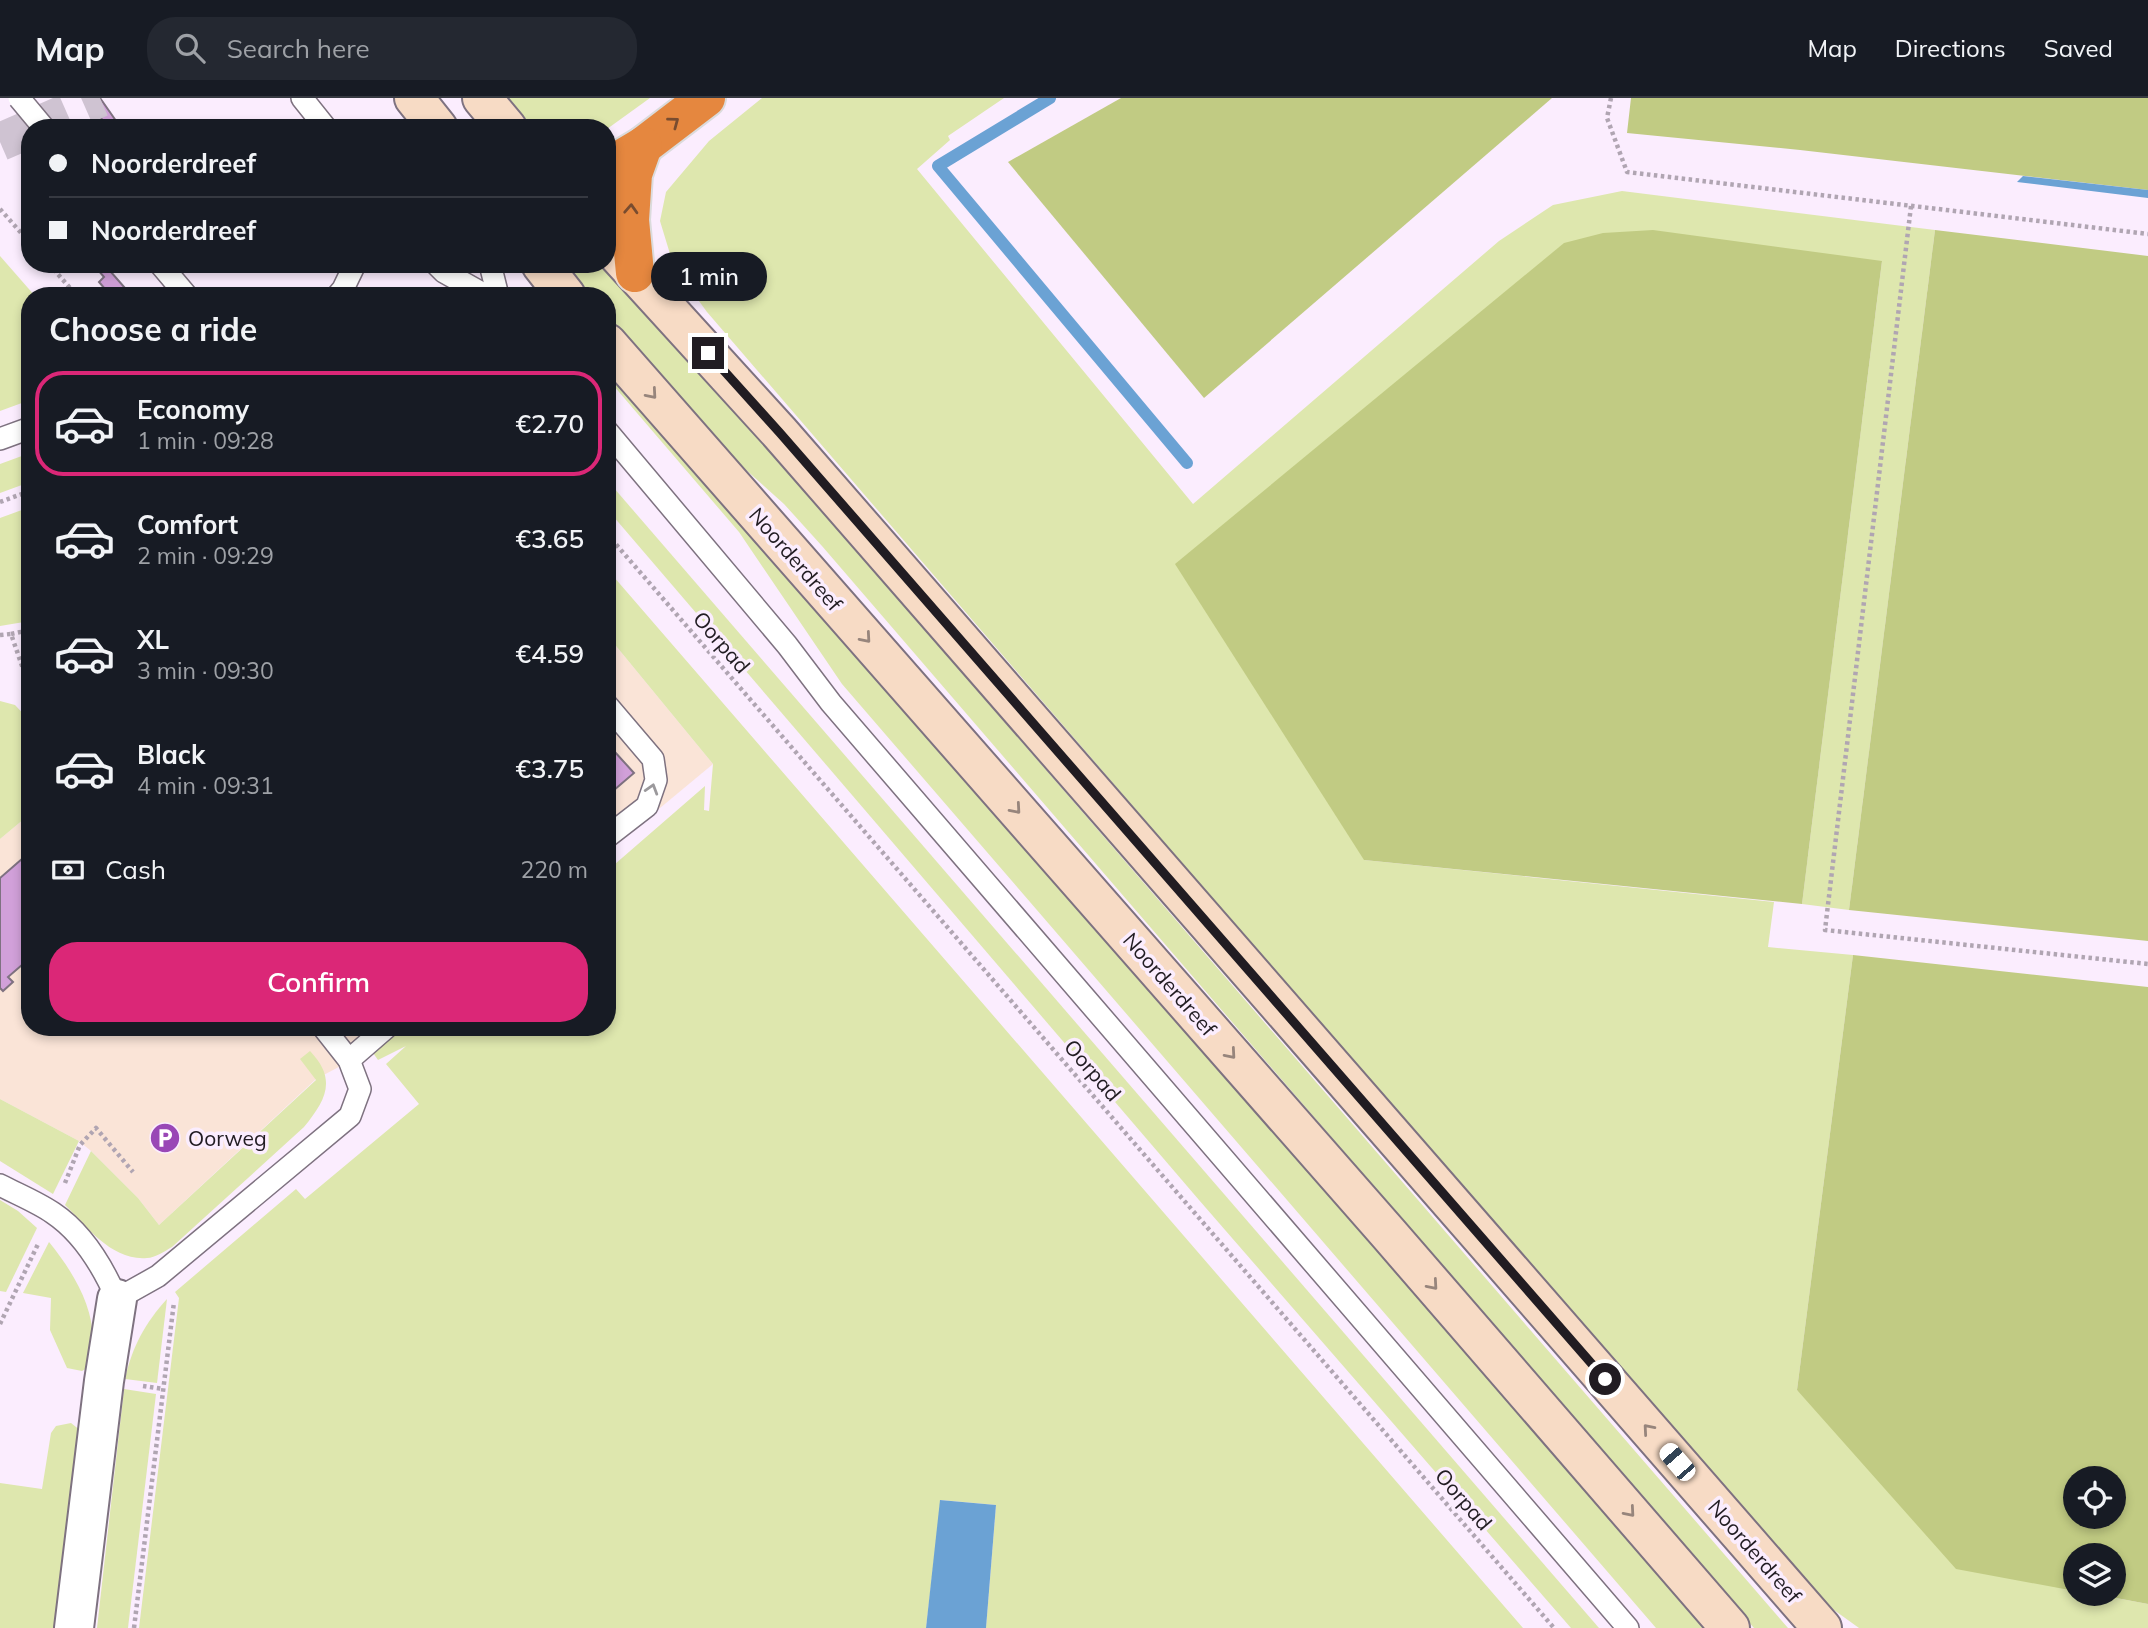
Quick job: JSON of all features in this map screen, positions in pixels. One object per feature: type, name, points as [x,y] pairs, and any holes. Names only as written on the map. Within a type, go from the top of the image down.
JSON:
[{"type":"highway","points":[[616,162],[643,146],[706,98]]},
{"type":"highway","points":[[635,273],[630,220],[633,174],[643,146]]},
{"type":"street","points":[[414,98],[431,119]]},
{"type":"street","points":[[482,98],[500,119]]},
{"type":"street","name":"Noorderdreef","points":[[616,253],[780,433],[1822,1628]]},
{"type":"street","points":[[548,273],[559,287]]},
{"type":"street","name":"Noorderdreef","points":[[616,353],[1388,1233],[1730,1628]]},
{"type":"street","points":[[74,1628],[104,1381],[117,1299]]},
{"type":"lane","points":[[19,98],[36,119]]},
{"type":"lane","points":[[306,102],[319,119]]},
{"type":"lane","points":[[168,273],[179,287]]},
{"type":"lane","points":[[446,273],[471,287]]},
{"type":"lane","points":[[0,439],[21,431]]},
{"type":"lane","points":[[616,442],[787,645],[840,714],[1628,1628]]},
{"type":"lane","points":[[616,716],[653,759],[656,780],[646,806],[616,830]]},
{"type":"lane","points":[[0,1185],[54,1213],[81,1238],[107,1277],[117,1299],[158,1276],[350,1116],[360,1088],[349,1060],[330,1036]]},
{"type":"lane","points":[[349,1060],[377,1036]]},
{"type":"path","points":[[1611,98],[1608,118],[1627,172],[2148,234]]},
{"type":"path","points":[[1910,206],[1825,930],[2148,964]]},
{"type":"path","points":[[0,209],[21,233]]},
{"type":"path","points":[[57,273],[69,287]]},
{"type":"path","points":[[0,502],[21,494]]},
{"type":"path","name":"Oorpad","points":[[616,544],[1554,1628]]},
{"type":"path","points":[[0,635],[21,632]]},
{"type":"path","points":[[11,634],[21,663]]},
{"type":"shaded area","points":[[616,646],[713,764],[616,845]]},
{"type":"shaded area","name":"Oorweg","points":[[21,822],[21,1036],[387,1036],[371,1050],[316,1079],[159,1225],[138,1198],[79,1141],[0,1099],[0,839]]},
{"type":"green space","points":[[499,98],[650,98],[616,123],[616,119],[515,119]]},
{"type":"green space","points":[[762,98],[1004,98],[948,136],[950,140],[917,169],[1193,504],[1499,241],[1553,205],[1622,191],[1935,230],[1849,910],[1802,904],[1882,261],[1364,860],[1774,902],[1768,947],[1853,955],[1797,1390],[2063,1582],[2063,1606],[2126,1606],[2126,1600],[2148,1604],[2148,1628],[1859,1628],[1796,1576],[707,312],[674,267],[660,221],[666,192],[709,141]]},
{"type":"green space","points":[[1121,98],[1552,98],[1204,398],[1008,162]]},
{"type":"green space","points":[[1631,98],[2148,98],[2148,190],[1627,133]]},
{"type":"green space","points":[[1653,230],[1882,261],[1802,904],[1364,860],[1175,564],[1564,243],[1603,233]]},
{"type":"green space","points":[[1935,230],[2148,256],[2148,941],[1849,910]]},
{"type":"green space","points":[[0,256],[27,287],[21,287],[21,403],[0,411]]},
{"type":"green space","points":[[616,272],[1788,1628],[1754,1628],[822,546],[784,504],[686,416],[616,335],[616,287],[573,287],[562,273]]},
{"type":"green space","points":[[616,371],[1704,1628],[1656,1628],[842,684],[739,532],[616,388]]},
{"type":"green space","points":[[21,456],[21,485],[0,493],[0,464]]},
{"type":"green space","points":[[616,490],[1599,1628],[1571,1628],[1199,1200],[616,520]]},
{"type":"green space","points":[[21,510],[21,622],[0,626],[0,518]]},
{"type":"green space","points":[[616,579],[1523,1628],[986,1628],[996,1505],[941,1500],[926,1628],[139,1628],[179,1298],[175,1292],[296,1189],[305,1199],[419,1104],[386,1064],[406,1046],[378,1060],[371,1050],[387,1036],[616,1036],[616,863],[705,786],[704,810],[709,811],[713,764],[616,646]]},
{"type":"green space","points":[[0,701],[15,705],[21,711],[21,822],[0,839]]},
{"type":"green space","points":[[1853,955],[2148,987],[2148,1604],[2126,1600],[2126,1543],[2063,1543],[2063,1589],[1956,1569],[1797,1390]]},
{"type":"green space","points":[[310,1051],[324,1071],[326,1081],[323,1099],[318,1108],[304,1127],[172,1247],[150,1258],[123,1254],[101,1241],[65,1205],[91,1151],[138,1198],[159,1225],[316,1080],[300,1059]]},
{"type":"green space","points":[[0,1099],[79,1141],[53,1194],[0,1161]]},
{"type":"green space","points":[[0,1200],[37,1228],[6,1292],[0,1291]]},
{"type":"green space","points":[[49,1242],[73,1275],[89,1313],[93,1347],[89,1367],[82,1371],[67,1368],[50,1330],[51,1298],[23,1293]]},
{"type":"green space","points":[[167,1299],[157,1383],[125,1379],[140,1336]]},
{"type":"green space","points":[[124,1389],[156,1394],[128,1628],[97,1628]]},
{"type":"green space","points":[[71,1423],[81,1431],[61,1628],[0,1628],[0,1483],[42,1489],[51,1433],[56,1426]]},
{"type":"water","points":[[2023,176],[2148,190],[2148,198],[2017,182]]},
{"type":"water","points":[[940,1500],[996,1505],[986,1628],[926,1628]]},
{"type":"building","points":[[87,98],[100,98],[115,119],[102,119]]},
{"type":"building","points":[[101,273],[112,273],[124,287],[103,287],[99,282],[104,277]]},
{"type":"building","points":[[616,753],[634,773],[616,788]]},
{"type":"building","points":[[21,860],[21,966],[8,977],[13,982],[3,991],[0,988],[0,878]]},
{"type":"waterway","points":[[1050,98],[938,166],[1187,463]]},
{"type":"tunnel","points":[[52,119],[100,98]]},
{"type":"tunnel","points":[[0,142],[21,133]]},
{"type":"place","name":"Oorweg","points":[[165,1138]]},
{"type":"route","points":[[708,353],[1605,1379]]}]
